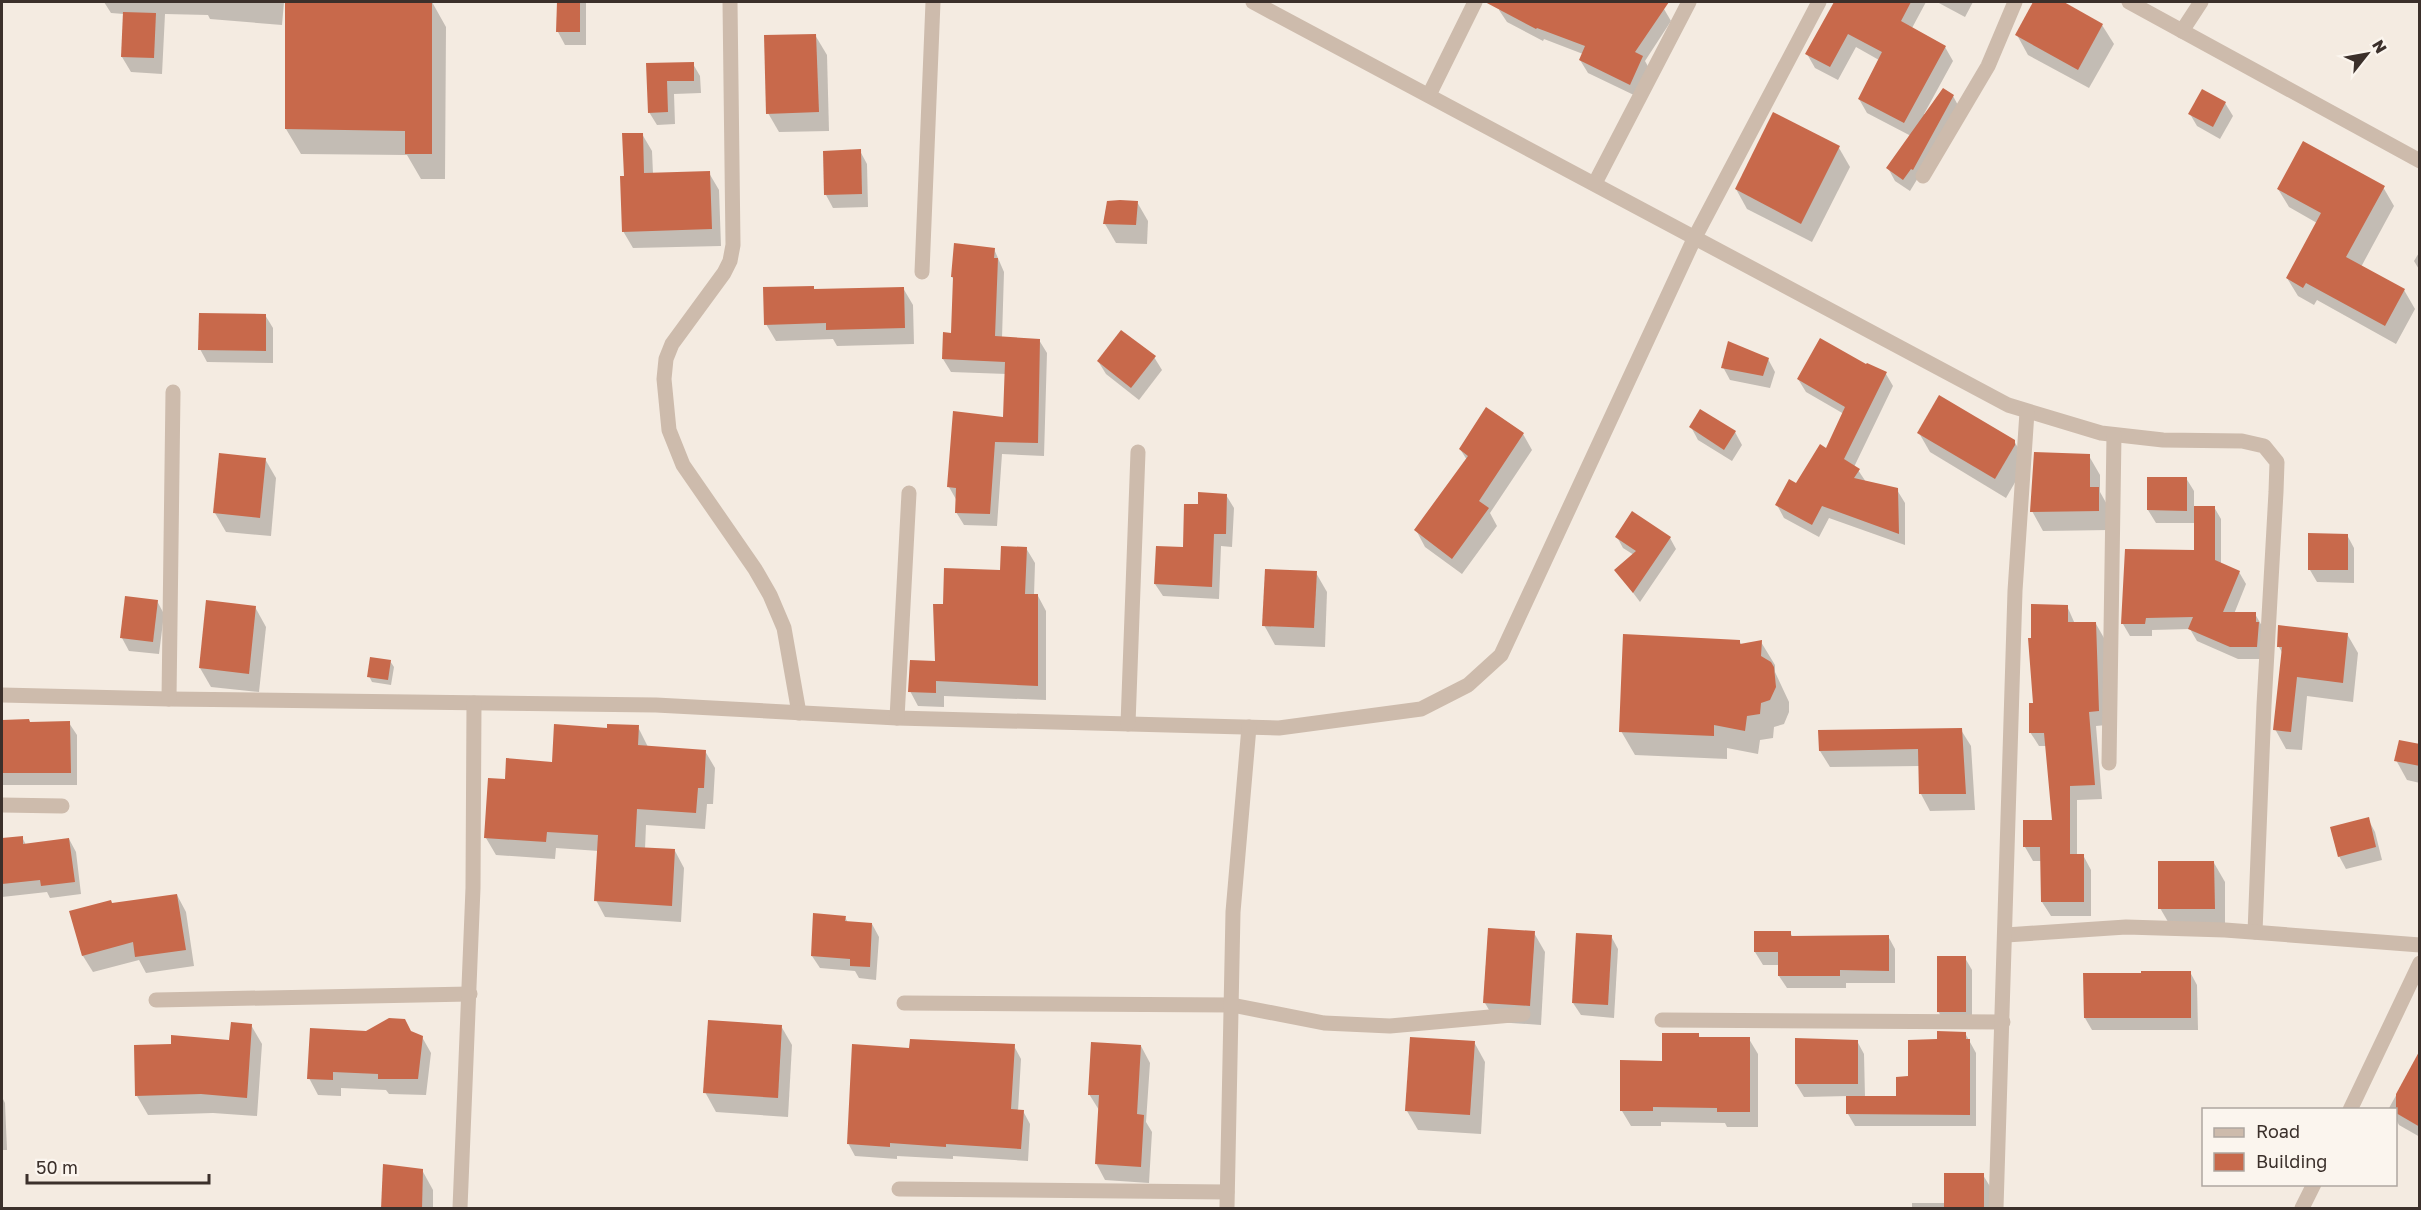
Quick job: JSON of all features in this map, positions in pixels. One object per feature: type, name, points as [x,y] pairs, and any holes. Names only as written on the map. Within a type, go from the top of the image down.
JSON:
[{"type":"street","points":[[730,2],[733,245],[730,261],[724,273],[672,344],[666,359],[664,379],[669,430],[683,465],[755,569],[770,595],[784,628],[799,713]]},
{"type":"street","points":[[922,272],[933,2]]},
{"type":"street","points":[[1253,2],[2008,405],[2101,433],[2163,440],[2242,441],[2264,446],[2277,462],[2254,932]]},
{"type":"street","points":[[1429,95],[1475,2]]},
{"type":"street","points":[[1595,183],[1689,2]]},
{"type":"street","points":[[2,695],[656,705],[897,718],[1279,728],[1421,709],[1468,685],[1501,655],[1695,237],[1819,2]]},
{"type":"street","points":[[1923,176],[1988,66],[2015,2]]},
{"type":"street","points":[[2129,2],[2420,161]]},
{"type":"street","points":[[2182,31],[2201,2]]},
{"type":"street","points":[[169,699],[173,392]]},
{"type":"street","points":[[1996,1209],[2015,591],[2027,412]]},
{"type":"street","points":[[2109,763],[2114,435]]},
{"type":"street","points":[[1128,724],[1138,452]]},
{"type":"street","points":[[897,718],[909,493]]},
{"type":"street","points":[[460,1209],[473,888],[474,703]]},
{"type":"street","points":[[1227,1209],[1233,912],[1249,727]]},
{"type":"street","points":[[2,805],[62,806]]},
{"type":"street","points":[[2006,935],[2126,927],[2254,932],[2420,945]]},
{"type":"street","points":[[2351,1108],[2420,963]]},
{"type":"street","points":[[156,1000],[470,994]]},
{"type":"street","points":[[904,1003],[1232,1005],[1324,1023],[1390,1026],[1523,1014]]},
{"type":"street","points":[[1662,1020],[2003,1022]]},
{"type":"street","points":[[2302,1209],[2314,1186]]},
{"type":"street","points":[[899,1189],[1227,1192]]},
{"type":"building","points":[[285,2],[432,2],[432,154],[405,154],[405,131],[285,129]]},
{"type":"building","points":[[557,2],[580,2],[580,32],[556,32]]},
{"type":"building","points":[[1485,2],[1669,2],[1635,52],[1643,56],[1630,85],[1579,60],[1585,46],[1536,29]]},
{"type":"building","points":[[1834,2],[1911,2],[1901,21],[1946,46],[1904,123],[1858,99],[1882,52],[1848,34],[1830,67],[1805,54]]},
{"type":"building","points":[[2033,2],[2064,2],[2103,24],[2078,70],[2015,35]]},
{"type":"building","points":[[123,12],[156,13],[154,58],[121,57]]},
{"type":"building","points":[[816,34],[819,112],[766,114],[764,35]]},
{"type":"building","points":[[694,62],[694,81],[667,81],[668,112],[648,113],[646,63]]},
{"type":"building","points":[[1943,88],[1954,95],[1913,170],[1911,169],[1903,180],[1886,168]]},
{"type":"building","points":[[2202,89],[2226,102],[2213,127],[2188,114]]},
{"type":"building","points":[[1773,112],[1840,146],[1801,224],[1735,189]]},
{"type":"building","points":[[622,133],[643,133],[644,173],[710,171],[712,229],[622,232],[620,176],[624,176]]},
{"type":"building","points":[[2303,141],[2385,186],[2346,257],[2405,289],[2385,326],[2306,283],[2303,288],[2286,278],[2321,213],[2277,189]]},
{"type":"building","points":[[861,149],[862,194],[824,195],[823,151]]},
{"type":"building","points":[[1107,201],[1138,201],[1136,225],[1103,224]]},
{"type":"building","points":[[954,243],[995,248],[994,258],[998,258],[995,336],[1040,339],[1038,443],[995,442],[990,514],[955,513],[956,488],[947,487],[953,411],[1003,417],[1005,362],[942,359],[943,332],[951,333],[953,277],[951,277]]},
{"type":"building","points":[[814,286],[814,289],[904,287],[905,328],[826,330],[826,323],[764,325],[763,287]]},
{"type":"building","points":[[199,313],[266,314],[266,351],[198,350]]},
{"type":"building","points":[[1121,330],[1156,356],[1131,388],[1097,361]]},
{"type":"building","points":[[1820,338],[1866,364],[1887,372],[1844,459],[1860,469],[1854,478],[1898,488],[1899,534],[1822,506],[1812,525],[1775,505],[1789,479],[1796,483],[1820,444],[1826,448],[1845,407],[1797,379]]},
{"type":"building","points":[[1728,341],[1769,358],[1763,376],[1721,368]]},
{"type":"building","points":[[1939,395],[2015,440],[2015,445],[1995,479],[1917,433]]},
{"type":"building","points":[[1486,407],[1524,433],[1479,501],[1489,508],[1452,559],[1414,530],[1468,456],[1459,449]]},
{"type":"building","points":[[1700,409],[1736,431],[1724,450],[1689,427]]},
{"type":"building","points":[[2034,452],[2090,454],[2090,487],[2099,487],[2099,511],[2030,512]]},
{"type":"building","points":[[219,453],[266,458],[260,518],[213,513]]},
{"type":"building","points":[[2147,477],[2187,477],[2187,511],[2147,510]]},
{"type":"building","points":[[1198,492],[1227,494],[1226,534],[1214,534],[1212,587],[1154,584],[1156,546],[1183,547],[1184,504],[1198,504]]},
{"type":"building","points":[[2194,506],[2215,506],[2215,560],[2240,571],[2223,612],[2256,612],[2256,622],[2259,622],[2257,647],[2230,647],[2188,629],[2193,617],[2146,618],[2145,624],[2121,624],[2125,549],[2194,550]]},
{"type":"building","points":[[1632,511],[1671,537],[1633,593],[1614,570],[1636,551],[1615,537]]},
{"type":"building","points":[[2308,533],[2348,534],[2348,570],[2308,570]]},
{"type":"building","points":[[1001,546],[1027,547],[1025,594],[1038,594],[1038,686],[936,681],[936,693],[908,692],[910,660],[935,661],[933,604],[943,604],[944,568],[1000,570]]},
{"type":"building","points":[[1265,569],[1317,571],[1314,628],[1262,626]]},
{"type":"building","points":[[125,596],[158,600],[153,642],[120,638]]},
{"type":"building","points":[[206,600],[256,606],[249,674],[199,668]]},
{"type":"building","points":[[2031,604],[2068,605],[2068,622],[2096,622],[2099,711],[2089,712],[2095,785],[2070,786],[2070,854],[2084,854],[2084,902],[2041,902],[2040,847],[2023,847],[2023,820],[2052,820],[2044,733],[2029,733],[2029,703],[2033,703],[2028,638],[2031,638]]},
{"type":"building","points":[[2278,625],[2348,633],[2343,683],[2297,677],[2291,732],[2273,730],[2282,647],[2277,647]]},
{"type":"building","points":[[1623,634],[1740,640],[1740,644],[1762,640],[1761,656],[1771,662],[1774,667],[1776,687],[1770,700],[1761,703],[1760,714],[1747,716],[1745,731],[1714,725],[1714,736],[1619,732]]},
{"type":"building","points":[[370,657],[391,660],[388,680],[367,677]]},
{"type":"building","points":[[29,719],[30,722],[70,721],[71,773],[2,773],[2,720]]},
{"type":"building","points":[[554,724],[607,728],[607,724],[639,725],[638,745],[706,750],[704,788],[698,788],[696,813],[637,809],[635,847],[675,849],[672,906],[594,901],[598,835],[547,832],[546,842],[484,838],[488,778],[505,779],[506,758],[552,762]]},
{"type":"building","points":[[1962,728],[1966,794],[1919,794],[1918,749],[1819,751],[1818,730]]},
{"type":"building","points":[[2399,740],[2420,744],[2420,766],[2394,761]]},
{"type":"building","points":[[2369,817],[2376,847],[2338,857],[2330,827]]},
{"type":"building","points":[[23,836],[23,844],[69,838],[75,882],[41,886],[40,880],[2,884],[2,838]]},
{"type":"building","points":[[2158,861],[2214,861],[2215,909],[2158,909]]},
{"type":"building","points":[[177,894],[186,950],[135,957],[133,942],[82,956],[69,911],[111,900],[112,903]]},
{"type":"building","points":[[813,913],[846,916],[845,921],[872,923],[870,967],[850,966],[850,959],[811,956]]},
{"type":"building","points":[[1488,928],[1535,931],[1530,1006],[1483,1003]]},
{"type":"building","points":[[1754,931],[1791,931],[1791,936],[1889,935],[1889,971],[1840,970],[1840,976],[1778,976],[1778,952],[1754,952]]},
{"type":"building","points":[[1576,933],[1612,935],[1608,1005],[1572,1003]]},
{"type":"building","points":[[1937,956],[1966,956],[1966,1012],[1937,1012]]},
{"type":"building","points":[[2141,971],[2191,971],[2191,1018],[2084,1018],[2083,973],[2141,973]]},
{"type":"building","points":[[389,1018],[405,1019],[411,1031],[423,1036],[418,1079],[378,1079],[378,1074],[333,1072],[333,1080],[307,1079],[310,1028],[366,1031]]},
{"type":"building","points":[[708,1020],[782,1025],[778,1098],[703,1093]]},
{"type":"building","points":[[231,1022],[252,1024],[247,1098],[201,1094],[135,1096],[134,1045],[171,1044],[171,1035],[229,1040]]},
{"type":"building","points":[[1937,1031],[1966,1032],[1966,1039],[1970,1039],[1970,1115],[1846,1114],[1846,1096],[1896,1096],[1896,1077],[1908,1076],[1908,1040],[1937,1039]]},
{"type":"building","points":[[1662,1033],[1699,1033],[1699,1037],[1750,1037],[1750,1112],[1717,1112],[1717,1108],[1653,1107],[1653,1111],[1620,1111],[1620,1060],[1662,1061]]},
{"type":"building","points":[[1410,1037],[1475,1041],[1470,1115],[1405,1111]]},
{"type":"building","points":[[1795,1038],[1858,1040],[1858,1084],[1795,1084]]},
{"type":"building","points":[[910,1039],[1015,1044],[1011,1109],[1024,1110],[1021,1149],[946,1144],[946,1147],[890,1143],[890,1147],[847,1144],[852,1044],[909,1048]]},
{"type":"building","points":[[1091,1042],[1141,1045],[1137,1114],[1144,1115],[1141,1167],[1095,1164],[1099,1095],[1088,1095]]},
{"type":"building","points":[[2420,1050],[2420,1127],[2397,1114],[2396,1094]]},
{"type":"building","points":[[383,1164],[423,1169],[422,1209],[381,1209]]},
{"type":"building","points":[[1944,1173],[1984,1173],[1984,1209],[1944,1209]]}]
